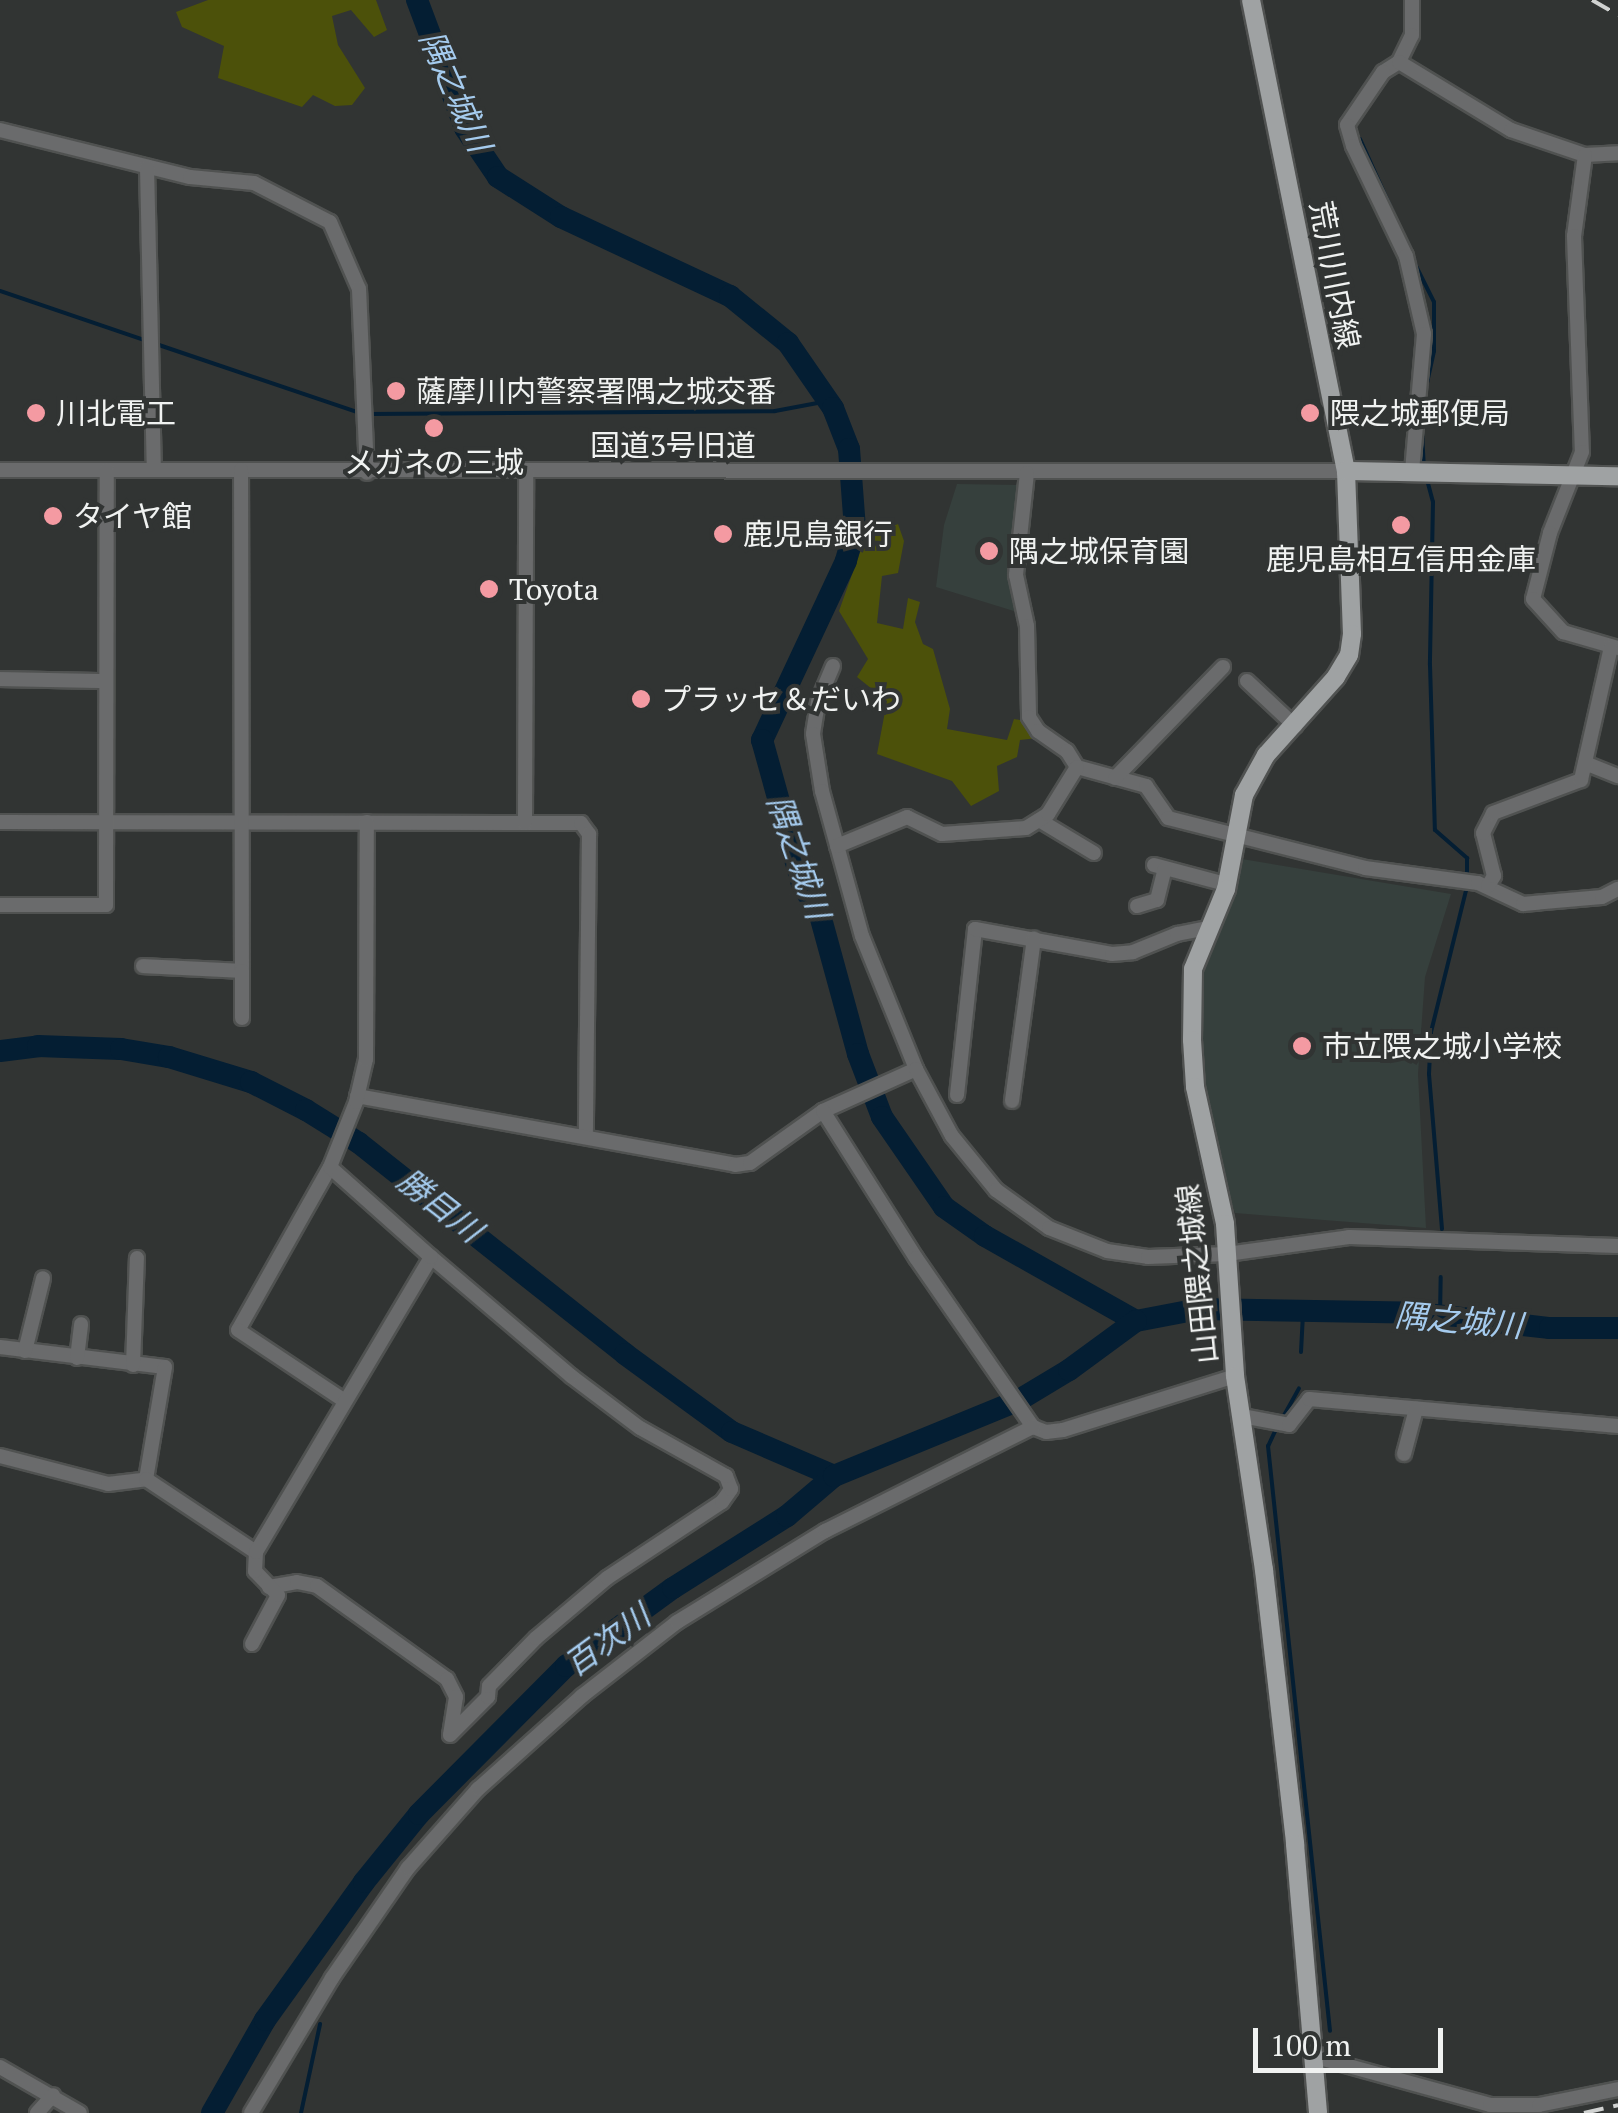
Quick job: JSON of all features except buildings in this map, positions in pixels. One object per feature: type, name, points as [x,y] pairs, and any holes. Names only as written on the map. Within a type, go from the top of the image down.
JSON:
[{"type":"main road","name":"荒川川内線","points":[[1250,0],[1346,472]]},
{"type":"main road","points":[[1346,472],[1618,476]]},
{"type":"main road","name":"山田隈之城線","points":[[1318,2113],[1316,2057],[1266,1589],[1235,1369],[1220,1196],[1195,1087],[1193,969],[1226,884],[1233,836],[1254,770],[1295,726],[1349,655],[1351,568],[1346,472]]},
{"type":"street","points":[[1412,0],[1412,35],[1399,62],[1383,72],[1348,125],[1352,146],[1406,256],[1424,334],[1420,472]]},
{"type":"street","points":[[1399,62],[1511,130],[1585,155],[1618,152]]},
{"type":"street","points":[[0,130],[190,177],[254,183],[330,222],[359,289],[368,472]]},
{"type":"street","points":[[1476,884],[1494,876],[1484,834],[1493,813],[1510,804],[1565,790],[1581,780],[1615,648],[1563,632],[1533,599],[1550,533],[1582,452],[1574,236],[1585,155]]},
{"type":"street","points":[[146,167],[154,470]]},
{"type":"street","name":"国道3号旧道","points":[[0,470],[1346,472]]},
{"type":"street","points":[[0,905],[106,906],[107,470]]},
{"type":"street","points":[[240,470],[242,1018]]},
{"type":"street","points":[[525,823],[526,472]]},
{"type":"street","points":[[1027,472],[1016,574],[1027,626],[1029,717],[1038,731],[1067,751],[1076,767],[1146,786],[1168,818],[1364,868],[1476,884],[1523,904],[1602,897],[1618,889]]},
{"type":"street","points":[[833,666],[818,702],[813,734],[822,791],[862,936],[913,1071],[968,1157],[996,1190],[1049,1228],[1127,1256],[1227,1258],[1350,1237],[1618,1246]]},
{"type":"street","points":[[1115,778],[1224,667]]},
{"type":"street","points":[[0,679],[104,682]]},
{"type":"street","points":[[1247,681],[1295,726]]},
{"type":"street","points":[[1585,763],[1618,776]]},
{"type":"street","points":[[837,846],[908,817],[942,834],[962,836],[1026,828],[1048,814],[1076,767]]},
{"type":"street","points":[[1039,820],[1094,852]]},
{"type":"street","points":[[0,822],[581,824],[588,834],[586,1137]]},
{"type":"street","points":[[345,1401],[238,1330],[332,1164],[357,1099],[366,1060],[367,822]]},
{"type":"street","points":[[1074,858],[1076,842]]},
{"type":"street","points":[[1137,906],[1158,900],[1160,867],[1226,884]]},
{"type":"street","points":[[957,1095],[975,929],[1092,952],[1123,953],[1208,928]]},
{"type":"street","points":[[1012,1101],[1034,938]]},
{"type":"street","points":[[143,966],[242,970]]},
{"type":"street","points":[[357,1099],[735,1165],[750,1162],[823,1111],[913,1071]]},
{"type":"street","points":[[823,1111],[852,1162],[1031,1425],[1046,1432],[1062,1430],[1235,1369]]},
{"type":"street","points":[[269,1587],[297,1582],[317,1586],[447,1679],[456,1697],[450,1735],[488,1697],[488,1686],[536,1638],[606,1578],[722,1502],[730,1489],[726,1476],[640,1428],[571,1376],[431,1257],[332,1164]]},
{"type":"street","points":[[252,1644],[278,1595],[255,1570],[256,1552],[431,1257]]},
{"type":"street","points":[[132,1365],[137,1258]]},
{"type":"street","points":[[24,1351],[43,1278]]},
{"type":"street","points":[[76,1358],[81,1324]]},
{"type":"street","points":[[0,1347],[164,1367],[146,1479]]},
{"type":"street","points":[[1242,1416],[1289,1424],[1308,1400],[1618,1426]]},
{"type":"street","points":[[1404,1454],[1416,1409]]},
{"type":"street","points":[[251,2113],[332,1978],[408,1868],[478,1789],[582,1696],[677,1622],[808,1541],[1031,1425]]},
{"type":"street","points":[[0,1456],[108,1484],[146,1479],[256,1552]]},
{"type":"street","points":[[1316,2057],[1490,2105],[1539,2105],[1618,2089]]},
{"type":"street","points":[[0,2067],[80,2113]]},
{"type":"street","points":[[37,2113],[53,2095]]},
{"type":"shaded area","points":[[957,484],[1021,485],[1010,576],[1017,612],[936,587],[944,525]]},
{"type":"shaded area","points":[[1236,858],[1451,894],[1425,977],[1418,1074],[1426,1228],[1235,1213],[1211,1139],[1200,1044],[1202,978]]},
{"type":"green space","points":[[208,0],[376,0],[387,30],[374,37],[351,10],[332,16],[338,45],[365,88],[352,105],[335,106],[313,95],[302,107],[218,78],[224,46],[182,27],[176,12]]},
{"type":"green space","points":[[898,524],[904,541],[898,573],[882,576],[877,623],[903,629],[908,598],[920,602],[915,622],[923,644],[933,649],[950,709],[947,729],[1007,740],[1014,719],[1025,721],[1038,738],[1020,740],[1017,757],[997,766],[999,791],[971,806],[952,781],[877,754],[887,701],[857,677],[868,659],[839,611],[865,538]]},
{"type":"waterway","name":"隅之城川","points":[[417,0],[465,128],[498,177],[561,217],[730,296],[788,343],[833,408],[849,449],[855,529],[846,561],[762,740],[802,884],[820,915],[858,1054],[882,1117],[944,1207],[985,1236],[1136,1321],[1199,1309],[1418,1313],[1550,1328],[1618,1328]]},
{"type":"waterway","points":[[1360,139],[1395,217]]},
{"type":"waterway","points":[[1412,258],[1434,302],[1434,351],[1425,392]]},
{"type":"waterway","points":[[0,291],[147,341]]},
{"type":"waterway","points":[[156,344],[360,413]]},
{"type":"waterway","points":[[370,414],[775,411],[828,401]]},
{"type":"waterway","points":[[1422,432],[1424,467]]},
{"type":"waterway","points":[[1426,476],[1433,502],[1430,665],[1435,830],[1467,858],[1467,876]]},
{"type":"waterway","points":[[1442,1229],[1429,1074],[1431,1032],[1467,886]]},
{"type":"waterway","name":"勝目川","points":[[0,1051],[38,1046],[121,1049],[169,1057],[251,1082],[306,1110],[359,1143],[625,1354],[732,1432],[834,1476]]},
{"type":"waterway","points":[[1440,1316],[1441,1277]]},
{"type":"waterway","points":[[1301,1352],[1303,1313]]},
{"type":"waterway","name":"百次川","points":[[212,2113],[265,2020],[364,1882],[419,1814],[566,1666],[673,1588],[787,1516],[834,1476],[1019,1400],[1069,1370],[1136,1321]]},
{"type":"waterway","points":[[1282,1419],[1299,1388]]},
{"type":"waterway","points":[[1277,1427],[1268,1446],[1330,2031]]},
{"type":"waterway","points":[[301,2113],[320,2024]]},
{"type":"railway","points":[[1592,0],[1618,15]]},
{"type":"railway","points":[[1584,2113],[1618,2105]]},
{"type":"place","name":"薩摩川内警察署隅之城交番","points":[[396,391]]},
{"type":"place","name":"川北電工","points":[[36,413]]},
{"type":"place","name":"隈之城郵便局","points":[[1310,413]]},
{"type":"place","name":"メガネの三城","points":[[434,428]]},
{"type":"place","name":"タイヤ館","points":[[53,516]]},
{"type":"place","name":"鹿児島相互信用金庫","points":[[1401,525]]},
{"type":"place","name":"鹿児島銀行","points":[[723,534]]},
{"type":"place","name":"隅之城保育園","points":[[989,551]]},
{"type":"place","name":"Toyota","points":[[489,589]]},
{"type":"place","name":"プラッセ＆だいわ","points":[[641,699]]},
{"type":"place","name":"市立隈之城小学校","points":[[1302,1046]]}]
